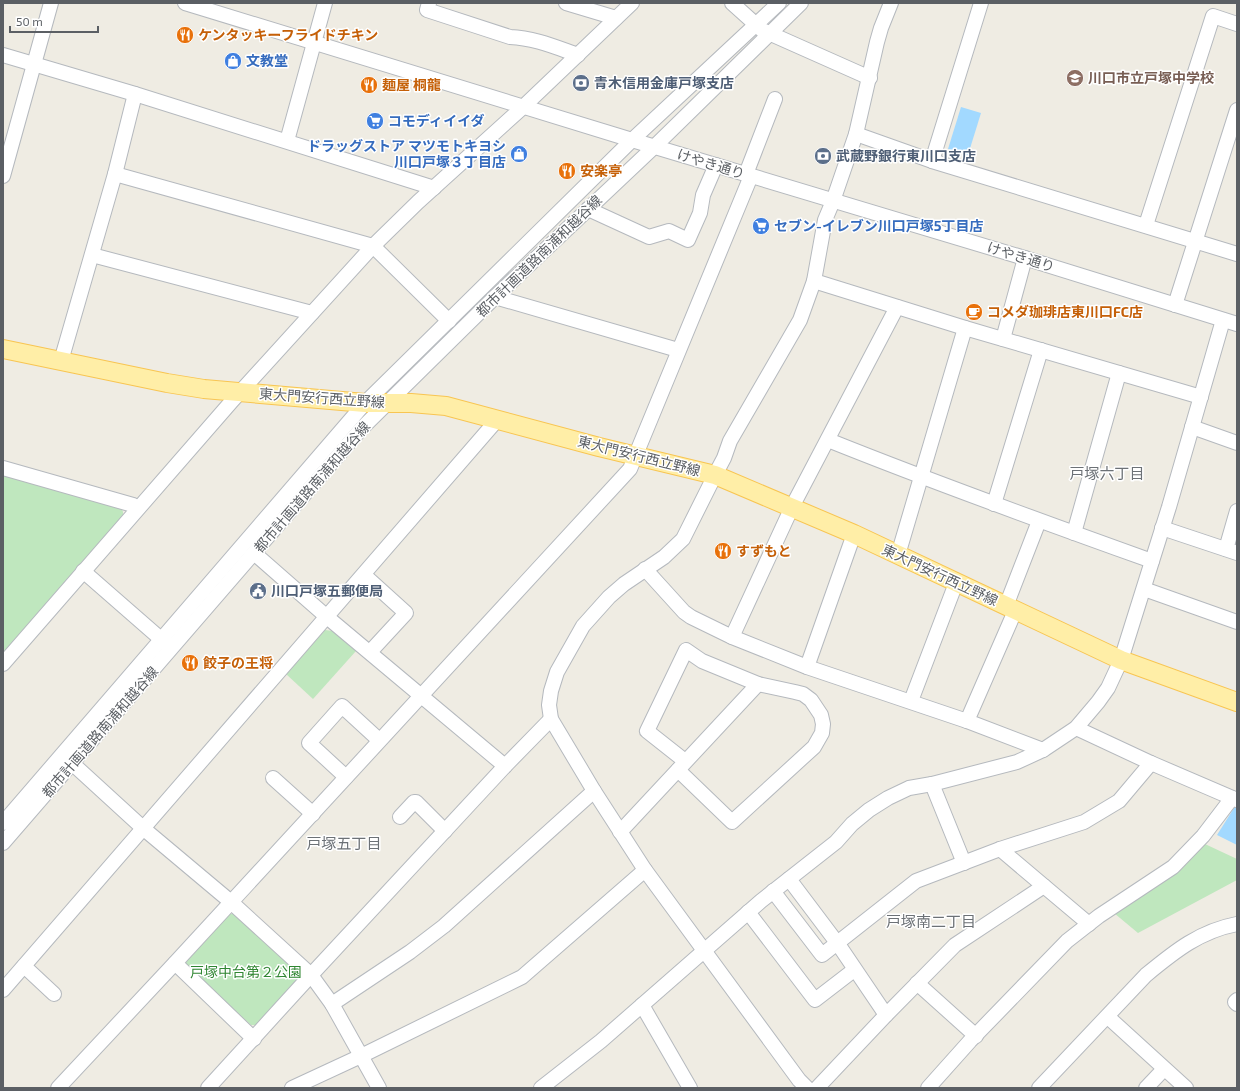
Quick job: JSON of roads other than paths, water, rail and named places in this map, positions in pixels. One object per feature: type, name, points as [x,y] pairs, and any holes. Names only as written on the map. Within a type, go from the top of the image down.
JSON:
[{"type":"main road","name":"東大門安行西立野線","points":[[3,349],[204,390],[365,403],[387,402],[446,406],[599,448],[715,475],[854,534],[1121,660],[1237,702]]},
{"type":"street","points":[[3,176],[51,3]]},
{"type":"street","name":"けやき通り","points":[[185,3],[523,107],[1025,258],[1237,324]]},
{"type":"street","points":[[287,141],[325,3]]},
{"type":"street","points":[[429,3],[427,10],[510,37],[522,37],[536,40],[578,55]]},
{"type":"street","points":[[566,3],[616,18]]},
{"type":"street","points":[[3,664],[240,392],[373,246],[523,107],[632,3]]},
{"type":"street","points":[[732,3],[762,30],[870,78]]},
{"type":"street","name":"都市計画道路南浦和越谷線","points":[[3,823],[365,403],[449,322],[632,140],[779,3]]},
{"type":"street","name":"都市計画道路南浦和越谷線","points":[[3,843],[73,764],[360,430],[495,297],[654,146],[801,3]]},
{"type":"street","points":[[807,1088],[799,1080],[645,870],[551,719],[549,705],[551,691],[557,672],[583,626],[609,597],[645,569],[664,558],[683,539],[724,458],[730,441],[800,320],[814,281],[825,220],[856,134],[870,78],[876,42],[891,3]]},
{"type":"street","points":[[932,161],[981,3]]},
{"type":"street","points":[[1146,225],[1213,16],[1237,24]]},
{"type":"street","points":[[3,55],[135,94],[434,188]]},
{"type":"street","points":[[61,361],[115,174],[135,94]]},
{"type":"street","points":[[58,1088],[313,814],[379,740],[422,696],[630,469],[749,175],[775,99]]},
{"type":"street","points":[[1175,305],[1237,110]]},
{"type":"street","points":[[856,134],[932,161],[1237,254]]},
{"type":"street","points":[[588,209],[649,237],[669,231],[688,240],[700,213],[703,195],[716,165]]},
{"type":"street","points":[[115,174],[373,246],[449,322]]},
{"type":"street","points":[[92,255],[312,313]]},
{"type":"street","points":[[1003,339],[1025,258]]},
{"type":"street","points":[[814,281],[965,328],[1201,397]]},
{"type":"street","points":[[495,297],[678,350]]},
{"type":"street","points":[[732,637],[792,507],[897,307]]},
{"type":"street","points":[[542,1088],[601,1041],[773,891],[836,842],[852,824],[869,810],[888,798],[909,788],[932,784],[1017,762],[1043,750],[1076,728],[1108,688],[1121,660],[1144,589],[1223,320]]},
{"type":"street","points":[[898,555],[965,328]]},
{"type":"street","points":[[994,504],[1041,350]]},
{"type":"street","points":[[1074,533],[1120,373]]},
{"type":"street","points":[[3,990],[497,420]]},
{"type":"street","points":[[1192,426],[1237,442]]},
{"type":"street","points":[[828,440],[921,477],[1152,561]]},
{"type":"street","points":[[3,468],[133,505],[138,508]]},
{"type":"street","points":[[1162,528],[1231,551],[1237,511]]},
{"type":"street","points":[[967,721],[1011,609],[1038,520]]},
{"type":"street","points":[[807,667],[854,534]]},
{"type":"street","points":[[254,553],[327,617],[505,766]]},
{"type":"street","points":[[645,569],[684,612],[691,617],[732,637],[807,667],[911,701],[1043,750]]},
{"type":"street","points":[[83,571],[162,640]]},
{"type":"street","points":[[364,575],[406,613],[370,652]]},
{"type":"street","points":[[911,701],[956,583]]},
{"type":"street","points":[[1144,589],[1237,622]]},
{"type":"street","points":[[686,650],[702,661],[758,684],[803,694],[810,700],[821,715],[823,724],[822,733],[814,747],[732,822],[682,766],[647,730],[686,650]]},
{"type":"street","points":[[620,832],[758,684]]},
{"type":"street","points":[[346,777],[309,743],[318,732],[342,706],[379,740]]},
{"type":"street","points":[[208,1088],[505,766],[551,719]]},
{"type":"street","points":[[928,1088],[1067,941],[1099,916],[1173,867],[1203,836],[1235,799],[1151,763],[1076,728]]},
{"type":"street","points":[[773,891],[822,955],[838,944],[916,881],[1000,849],[1084,822],[1119,801],[1151,763]]},
{"type":"street","points":[[73,764],[144,829],[231,902],[311,975],[332,1004],[379,1088]]},
{"type":"street","points":[[273,778],[313,814]]},
{"type":"street","points":[[932,784],[964,863]]},
{"type":"street","points":[[332,1004],[410,952],[444,926],[594,790]]},
{"type":"street","points":[[400,817],[414,802],[416,802],[446,831]]},
{"type":"street","points":[[1000,849],[1089,924]]},
{"type":"street","points":[[292,1088],[522,978],[645,870]]},
{"type":"street","points":[[789,879],[838,944],[854,970],[886,1015]]},
{"type":"street","points":[[817,1088],[955,945],[1044,886]]},
{"type":"street","points":[[748,912],[815,1000],[854,970]]},
{"type":"street","points":[[1039,1088],[1146,975],[1178,950],[1205,933],[1237,924]]},
{"type":"street","points":[[175,963],[254,1039]]},
{"type":"street","points":[[24,966],[54,994]]},
{"type":"street","points":[[917,983],[976,1036]]},
{"type":"street","points":[[1237,1000],[1235,1002],[1237,1004]]},
{"type":"street","points":[[642,1005],[690,1088]]},
{"type":"street","points":[[1108,1016],[1186,1088]]},
{"type":"street","points":[[1146,1088],[1164,1069]]},
{"type":"water","points":[[961,107],[981,113],[968,155],[948,149]]},
{"type":"water","points":[[1237,807],[1237,845],[1217,835],[1234,808]]},
{"type":"place","name":"ケンタッキーフライドチキン","points":[[185,35]]},
{"type":"place","name":"文教堂","points":[[233,61]]},
{"type":"place","name":"川口市立戸塚中学校","points":[[1075,78]]},
{"type":"place","name":"青木信用金庫戸塚支店","points":[[581,83]]},
{"type":"place","name":"麺屋 桐龍","points":[[369,85]]},
{"type":"place","name":"コモディイイダ","points":[[375,121]]},
{"type":"place","name":"ドラッグストア マツモトキヨシ 川口戸塚３丁目店","points":[[519,154]]},
{"type":"place","name":"武蔵野銀行東川口支店","points":[[823,156]]},
{"type":"place","name":"安楽亭","points":[[567,171]]},
{"type":"place","name":"セブン-イレブン川口戸塚5丁目店","points":[[761,226]]},
{"type":"place","name":"コメダ珈琲店東川口FC店","points":[[974,312]]},
{"type":"place","name":"すずもと","points":[[723,551]]},
{"type":"place","name":"川口戸塚五郵便局","points":[[258,591]]},
{"type":"place","name":"餃子の王将","points":[[190,663]]},
{"type":"district","name":"戸塚六丁目","points":[[1107,474]]},
{"type":"district","name":"戸塚五丁目","points":[[344,844]]},
{"type":"district","name":"戸塚南二丁目","points":[[931,922]]},
{"type":"park label","name":"戸塚中台第２公園","points":[[246,972]]}]
